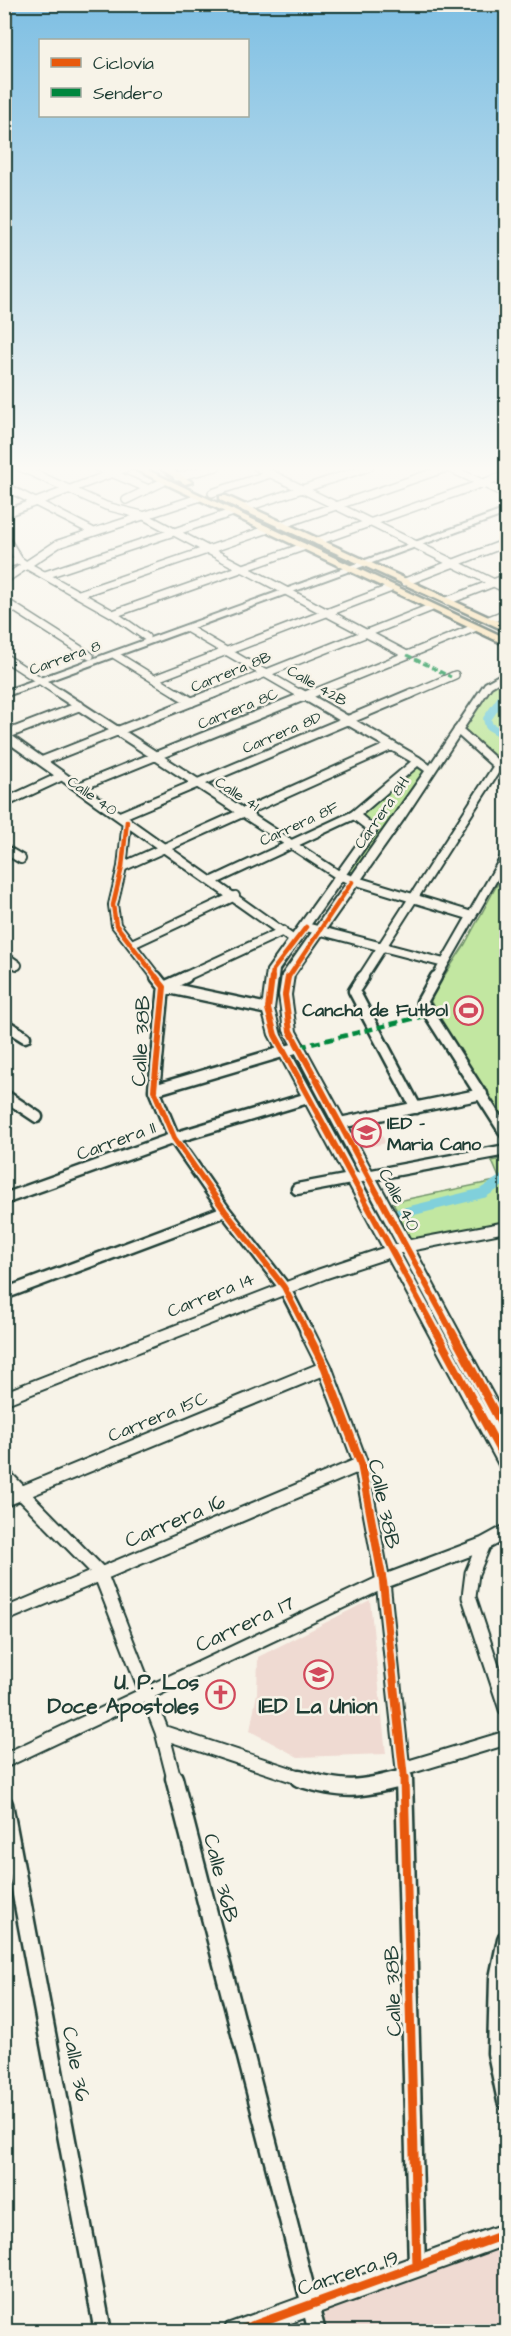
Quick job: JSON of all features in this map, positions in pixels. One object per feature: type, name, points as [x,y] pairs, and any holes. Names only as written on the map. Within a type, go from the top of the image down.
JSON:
[{"type":"main road","points":[[362,576],[507,642]]},
{"type":"main road","points":[[392,576],[507,628]]},
{"type":"street","points":[[48,576],[113,614],[146,637]]},
{"type":"street","points":[[79,594],[131,576]]},
{"type":"street","points":[[113,614],[220,576]]},
{"type":"street","points":[[257,576],[407,655]]},
{"type":"street","name":"Carrera 8","points":[[4,687],[39,679],[116,655],[320,576]]},
{"type":"street","points":[[405,582],[420,576]]},
{"type":"street","points":[[479,576],[507,590]]},
{"type":"street","points":[[447,601],[507,578]]},
{"type":"street","points":[[154,680],[389,589]]},
{"type":"street","name":"Carrera 8","points":[[4,694],[90,656],[284,590]]},
{"type":"street","points":[[4,601],[90,656]]},
{"type":"street","name":"Carrera 8B","points":[[42,761],[430,608]]},
{"type":"street","points":[[489,620],[507,613]]},
{"type":"street","name":"Carrera 8C","points":[[79,787],[474,628]]},
{"type":"street","name":"Calle 42B","points":[[188,629],[430,770]]},
{"type":"street","points":[[116,655],[192,702]]},
{"type":"street","name":"Calle 41","points":[[4,657],[340,876],[352,882],[472,916]]},
{"type":"street","name":"Carrera 8H","points":[[273,970],[296,941],[312,929],[352,882],[399,819],[488,685],[507,674]]},
{"type":"street","name":"Carrera 8D","points":[[124,818],[196,783],[455,675]]},
{"type":"street","points":[[4,735],[80,706]]},
{"type":"street","points":[[458,730],[507,773]]},
{"type":"street","name":"Calle 40","points":[[4,735],[296,941]]},
{"type":"street","points":[[122,867],[391,746]]},
{"type":"street","name":"Carrera 8F","points":[[213,881],[354,815],[418,761]]},
{"type":"street","points":[[416,1108],[354,991],[498,765]]},
{"type":"street","points":[[4,803],[62,776]]},
{"type":"street","name":"Carrera 8H","points":[[288,975],[340,876],[373,830],[354,815]]},
{"type":"street","name":"Calle 38B","points":[[124,818],[122,867],[112,915],[116,925],[164,987],[154,1090],[174,1138],[225,1211],[284,1287],[326,1368],[361,1464],[383,1582],[404,1774],[417,2267]]},
{"type":"street","points":[[4,849],[21,859]]},
{"type":"street","points":[[507,856],[422,1002],[507,1134]]},
{"type":"street","points":[[132,944],[235,896]]},
{"type":"street","points":[[312,929],[444,963]]},
{"type":"street","points":[[164,987],[283,931]]},
{"type":"street","points":[[4,956],[17,965]]},
{"type":"street","name":"Calle 40","points":[[273,970],[268,1009],[275,1035],[390,1251],[507,1462]]},
{"type":"street","name":"Calle 40","points":[[288,975],[285,995],[290,1031],[507,1433]]},
{"type":"street","points":[[164,987],[268,1009]]},
{"type":"street","points":[[4,1024],[25,1037]]},
{"type":"street","points":[[154,1090],[299,1047]]},
{"type":"street","points":[[340,1123],[482,1094]]},
{"type":"street","points":[[4,1095],[37,1117]]},
{"type":"street","name":"Carrera 11","points":[[4,1199],[174,1138],[308,1098]]},
{"type":"street","points":[[297,1189],[507,1150]]},
{"type":"street","points":[[4,1294],[225,1211]]},
{"type":"street","name":"Carrera 14","points":[[4,1399],[284,1287],[406,1246],[507,1227]]},
{"type":"street","name":"Carrera 15C","points":[[4,1500],[326,1368]]},
{"type":"street","name":"Carrera 16","points":[[4,1615],[361,1464]]},
{"type":"street","name":"Calle 36B","points":[[4,1475],[100,1573],[148,1693],[162,1732],[316,2331]]},
{"type":"street","name":"Carrera 17","points":[[4,1761],[383,1582],[484,1544],[507,1532]]},
{"type":"street","points":[[484,1544],[472,1573],[469,1597],[507,1709]]},
{"type":"street","points":[[162,1732],[334,1789],[370,1786],[507,1737]]},
{"type":"street","name":"Calle 36","points":[[4,1804],[103,2331]]},
{"type":"street","points":[[507,1939],[498,1978],[496,2053],[507,2101]]},
{"type":"street","name":"Carrera 19","points":[[235,2331],[308,2302],[417,2267],[507,2234]]},
{"type":"shaded area","name":"IED - Maria Cano","points":[[376,1124],[386,1143],[359,1149],[350,1129]]},
{"type":"shaded area","name":"IED La Union","points":[[370,1600],[386,1754],[298,1757],[250,1731],[257,1693],[258,1657]]},
{"type":"shaded area","points":[[506,2236],[506,2331],[325,2331],[324,2299]]},
{"type":"green space","points":[[506,676],[506,768],[461,730],[495,683]]},
{"type":"green space","points":[[416,766],[425,771],[351,879],[346,878],[375,830],[358,816]]},
{"type":"green space","points":[[506,868],[506,1124],[467,1066],[431,1002],[431,996],[465,944]]},
{"type":"green space","points":[[506,1158],[506,1223],[410,1242],[393,1202],[500,1180],[492,1161]]},
{"type":"waterway","points":[[505,693],[487,719],[489,726],[506,736]]},
{"type":"waterway","points":[[398,1214],[483,1193],[506,1178]]},
{"type":"marked path","points":[[407,655],[451,677]]},
{"type":"marked path","points":[[299,1047],[428,1015]]},
{"type":"cycle path","points":[[127,821],[122,867],[113,905],[116,925],[164,987],[154,1090],[174,1138],[225,1211],[284,1287],[325,1368],[361,1464],[383,1582],[404,1778],[417,2267]]},
{"type":"cycle path","points":[[352,882],[288,975],[285,995],[290,1031],[506,1433]]},
{"type":"cycle path","points":[[306,927],[273,970],[268,1009],[275,1035],[506,1462]]},
{"type":"cycle path","points":[[235,2332],[506,2234]]},
{"type":"place","name":"Cancha de Futbol","points":[[469,1010]]},
{"type":"place","name":"IED - Maria Cano","points":[[366,1133]]},
{"type":"place","name":"IED La Union","points":[[318,1675]]},
{"type":"place","name":"U. P. Los Doce Apostoles","points":[[220,1694]]}]
